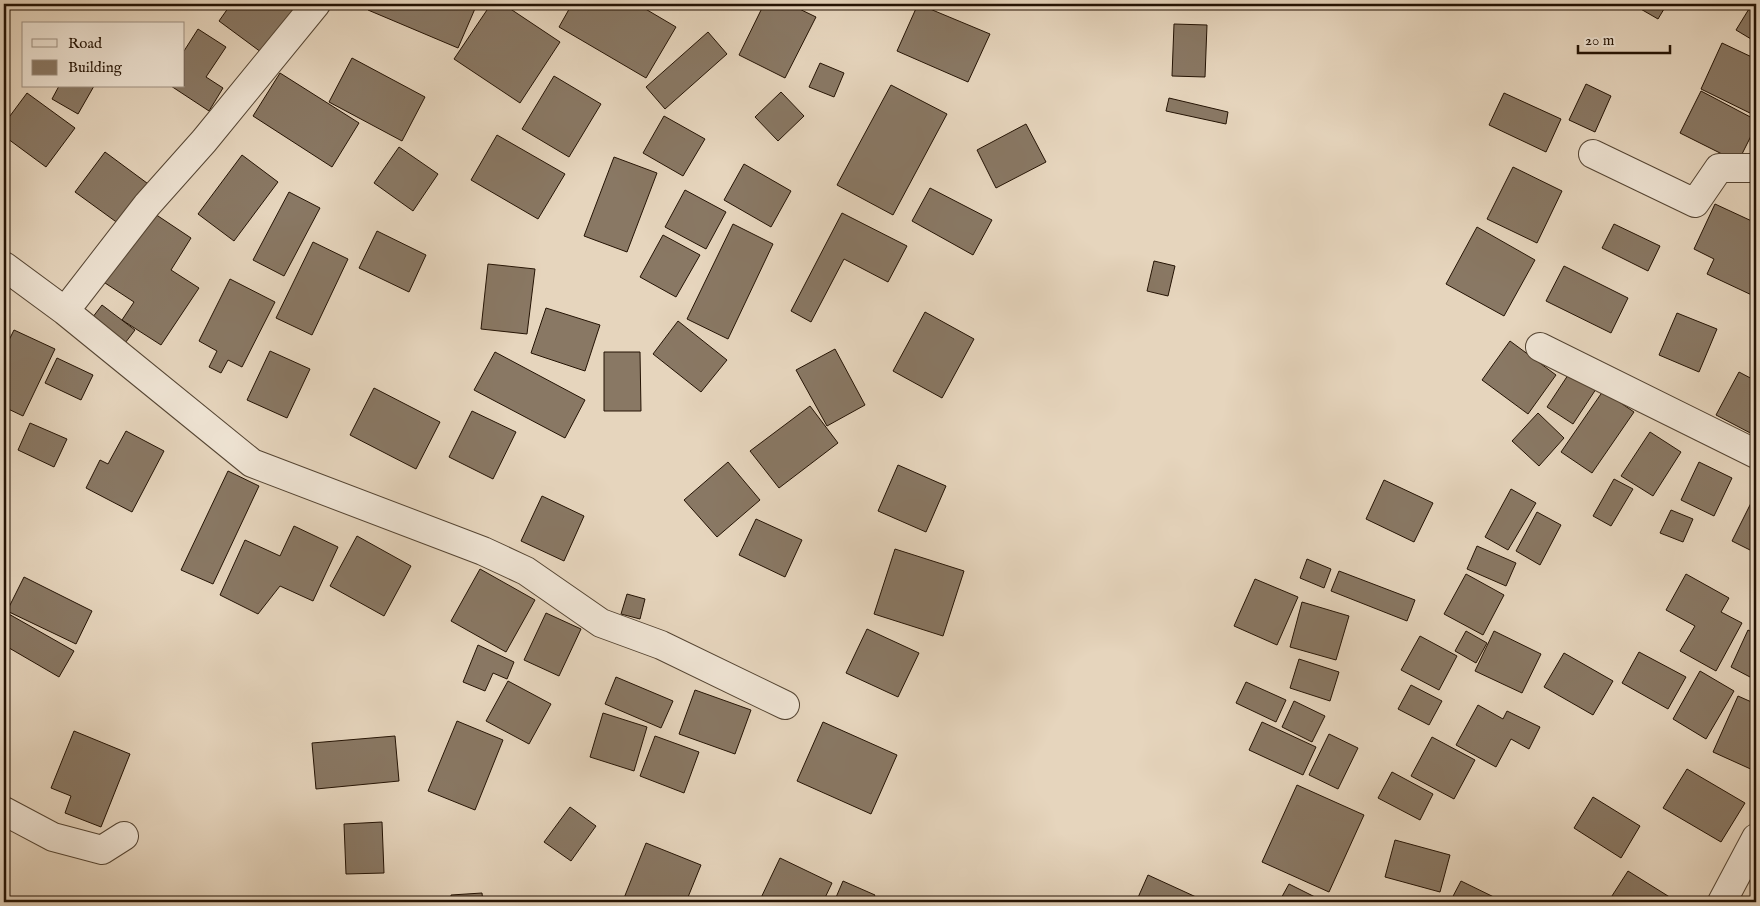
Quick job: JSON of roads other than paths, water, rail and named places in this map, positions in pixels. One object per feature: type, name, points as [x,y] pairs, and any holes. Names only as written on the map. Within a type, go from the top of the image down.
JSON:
[{"type":"street","points":[[65,311],[147,204],[204,141],[314,5]]},
{"type":"street","points":[[1593,154],[1696,203],[1719,168],[1756,168]]},
{"type":"street","points":[[4,266],[65,311],[252,463],[482,551],[526,571],[601,623],[661,645],[785,705]]},
{"type":"street","points":[[1540,347],[1756,454]]},
{"type":"street","points":[[4,811],[54,837],[102,850],[124,836]]},
{"type":"street","points":[[1722,902],[1756,838]]}]
